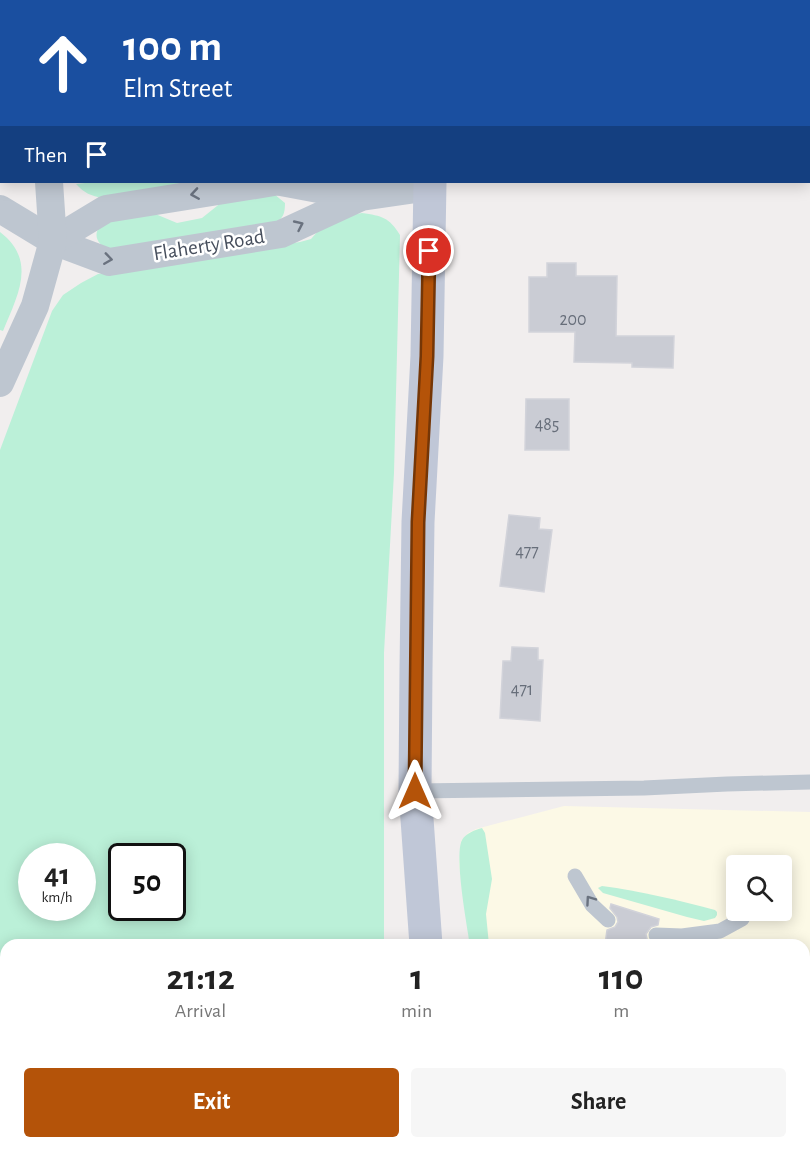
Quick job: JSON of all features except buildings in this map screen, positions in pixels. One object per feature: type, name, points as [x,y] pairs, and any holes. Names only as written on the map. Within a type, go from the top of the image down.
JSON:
[{"type":"main road","points":[[426,939],[415,791],[418,522],[429,293],[430,184]]},
{"type":"street","points":[[0,383],[34,306],[53,241],[49,183]]},
{"type":"street","points":[[53,241],[106,209],[268,183]]},
{"type":"street","name":"Flaherty Road","points":[[286,183],[361,197]]},
{"type":"street","name":"Flaherty Road","points":[[0,209],[53,241],[109,262],[281,234],[361,197],[430,184]]},
{"type":"lane","points":[[415,791],[644,788],[810,782]]},
{"type":"lane","points":[[575,876],[592,905],[608,920]]},
{"type":"lane","points":[[656,936],[682,936],[720,931],[738,921]]},
{"type":"shaded area","points":[[564,806],[810,812],[810,939],[469,939],[459,864],[461,841],[468,833],[476,829]]},
{"type":"green space","points":[[200,183],[103,198],[88,194],[76,184]]},
{"type":"green space","points":[[274,194],[285,203],[283,215],[275,224],[111,251],[97,238],[98,229],[106,221],[153,213],[177,223],[202,218],[222,202]]},
{"type":"green space","points":[[362,213],[384,218],[400,235],[394,473],[384,653],[384,939],[0,939],[0,450],[52,311],[63,295],[98,274],[311,239],[325,223],[334,218]]},
{"type":"green space","points":[[0,232],[12,243],[21,267],[18,292],[3,331],[0,330]]},
{"type":"green space","points":[[482,828],[485,833],[492,879],[486,914],[488,939],[469,939],[462,891],[460,848],[466,835]]},
{"type":"green space","points":[[602,886],[645,893],[715,910],[717,915],[715,918],[704,921],[687,917],[603,893],[598,888]]},
{"type":"route","points":[[415,791],[418,522],[427,356],[429,251]]}]
